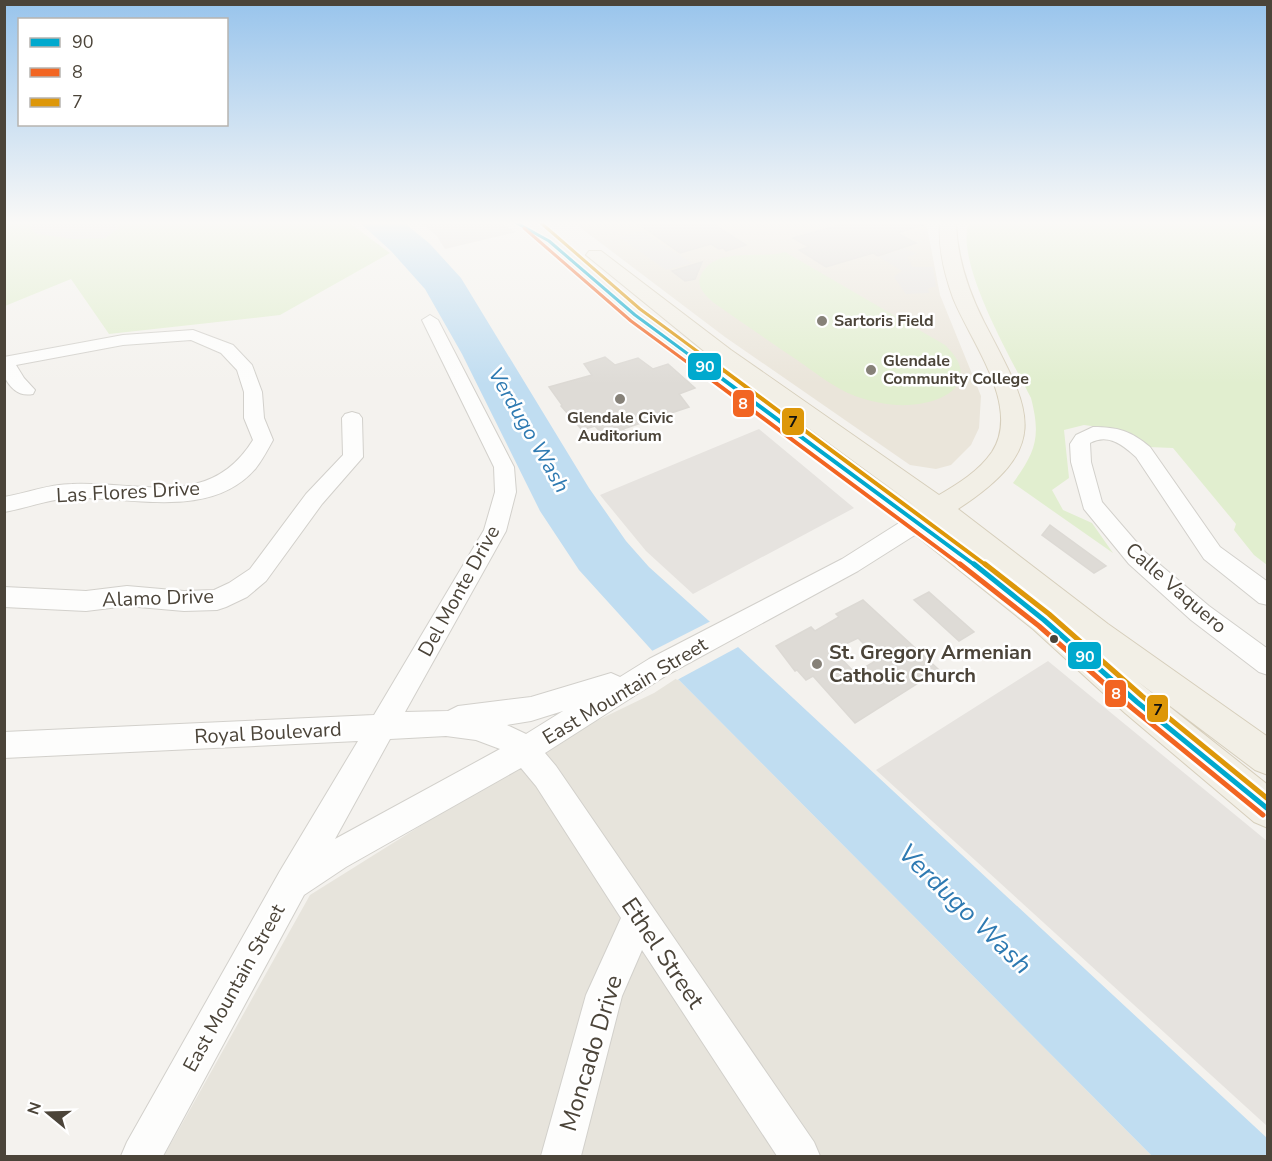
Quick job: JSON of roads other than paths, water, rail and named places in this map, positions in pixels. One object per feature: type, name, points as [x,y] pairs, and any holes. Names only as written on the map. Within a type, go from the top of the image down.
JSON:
[{"type":"main road","points":[[595,276],[636,315],[1097,633],[1266,781]]},
{"type":"main road","points":[[622,276],[928,515],[1114,682],[1266,781]]},
{"type":"main road","name":"East Mountain Street","points":[[928,515],[987,474],[1012,438],[1013,400],[974,322],[957,276]]},
{"type":"main road","points":[[636,315],[662,307]]},
{"type":"street","name":"Del Monte Drive","points":[[292,883],[495,531],[506,499],[507,483],[504,467],[430,320]]},
{"type":"street","name":"Las Flores Drive","points":[[4,506],[70,491],[156,495],[200,492],[234,477],[249,464],[263,440],[255,418],[253,392],[246,369],[227,349],[193,335],[123,340],[5,362]]},
{"type":"street","points":[[5,362],[16,381],[26,390]]},
{"type":"street","name":"Alamo Drive","points":[[4,597],[86,601],[127,596],[217,600],[238,590],[258,575],[314,499],[353,457],[352,418]]},
{"type":"street","name":"Calle Vaquero","points":[[1268,596],[1212,553],[1143,452],[1128,439],[1109,433],[1093,433],[1080,444],[1084,479],[1092,504],[1137,558],[1200,613],[1268,664]]},
{"type":"street","name":"East Mountain Street","points":[[141,1156],[292,883],[335,856],[524,751],[658,667],[850,565],[928,515]]},
{"type":"street","points":[[430,723],[531,709],[586,694],[658,667]]},
{"type":"street","name":"Royal Boulevard","points":[[4,746],[430,723],[474,728],[502,736],[524,751]]},
{"type":"street","name":"Ethel Street","points":[[524,751],[546,776],[800,1156]]},
{"type":"street","name":"Moncado Drive","points":[[561,1156],[604,995],[639,917]]},
{"type":"water","name":"Verdugo Wash","points":[[414,276],[459,276],[589,488],[626,541],[649,567],[1267,1138],[1267,1156],[1152,1156],[677,678],[579,570],[540,511],[462,354],[425,289]]},
{"type":"place","name":"Sartoris Field","points":[[822,321]]},
{"type":"place","name":"Glendale Community College","points":[[871,370]]},
{"type":"place","name":"Glendale Civic Auditorium","points":[[620,399]]},
{"type":"place","name":"St. Gregory Armenian Catholic Church","points":[[817,664]]}]
